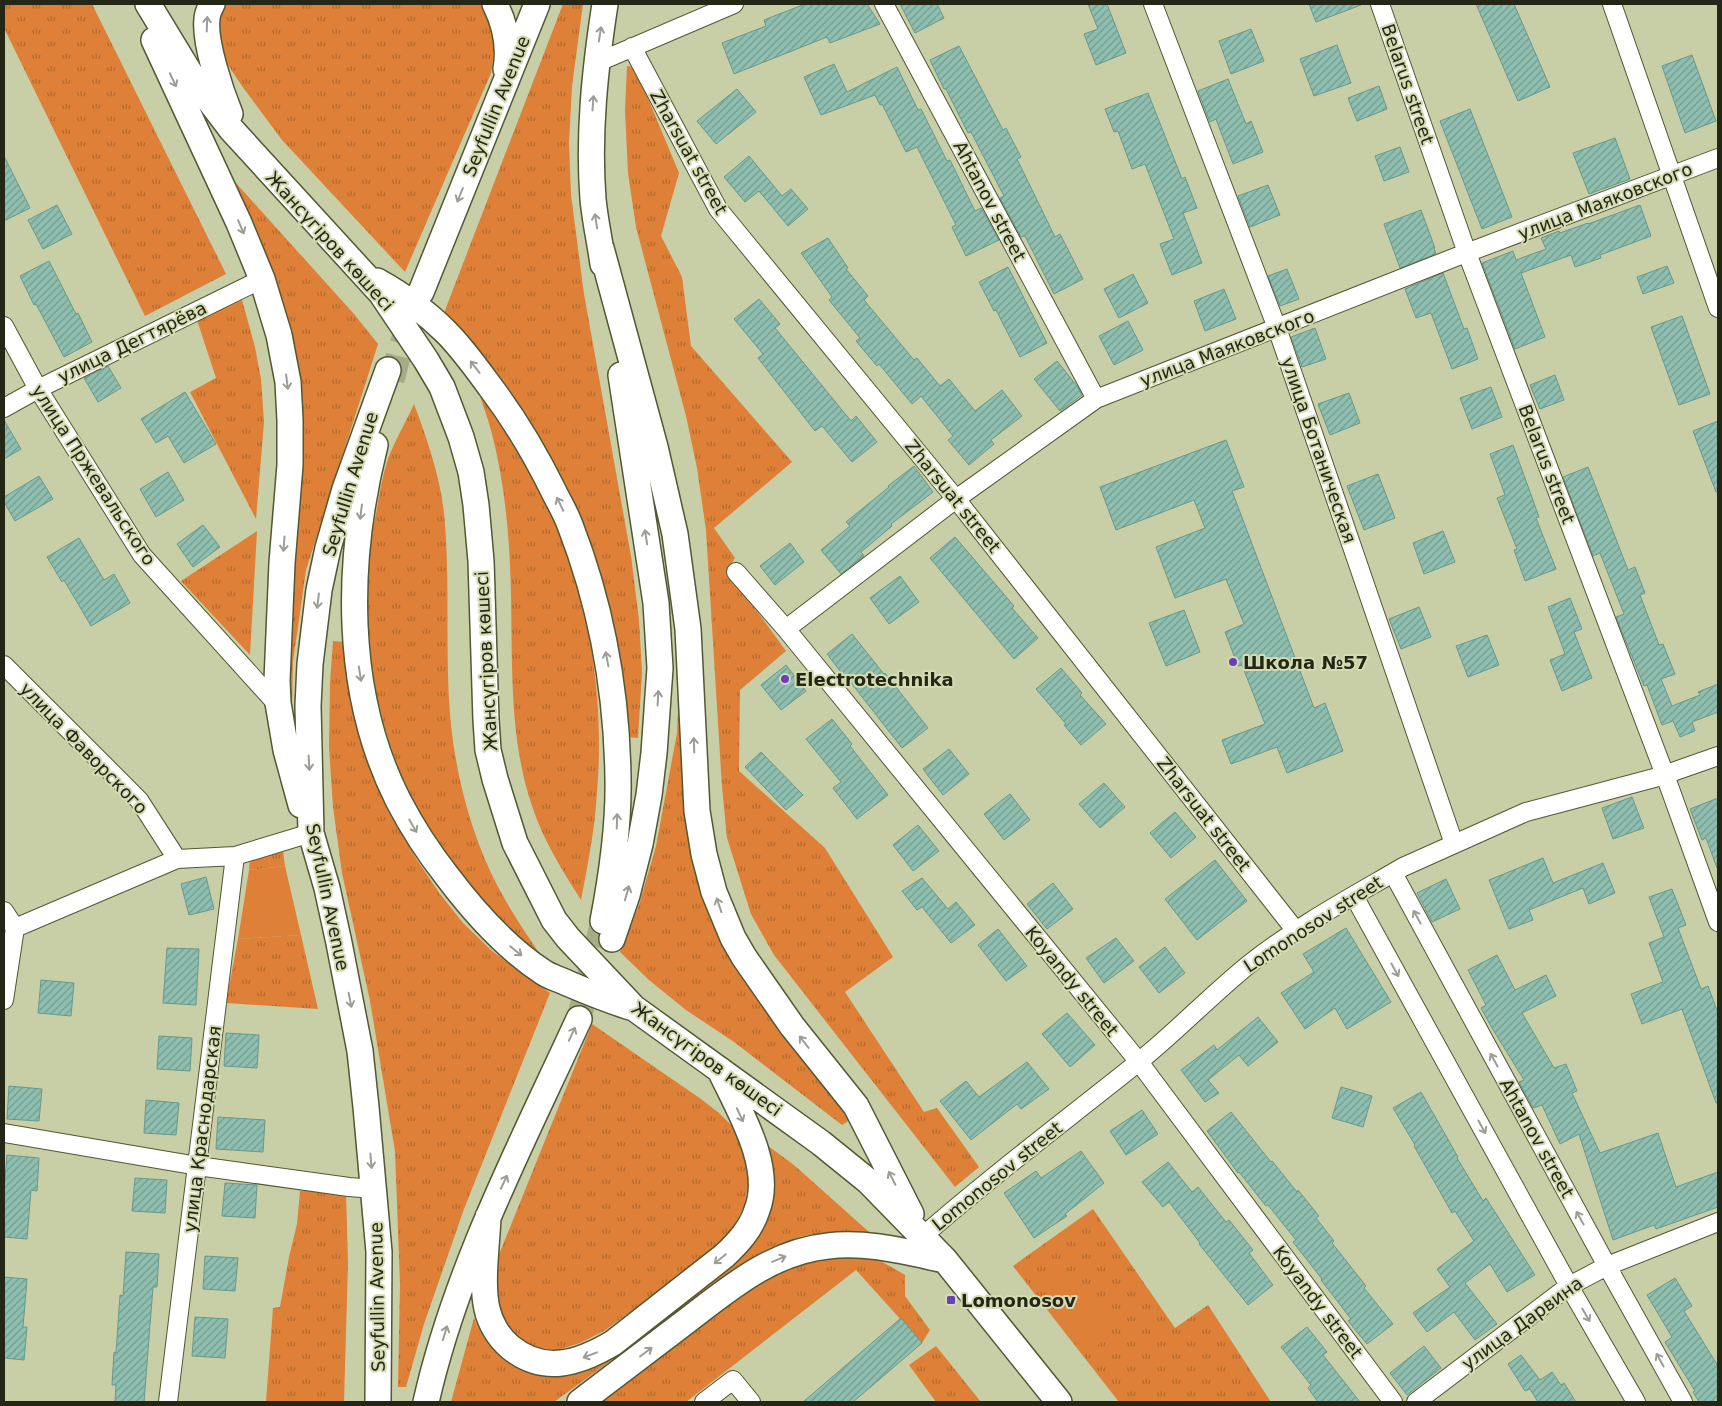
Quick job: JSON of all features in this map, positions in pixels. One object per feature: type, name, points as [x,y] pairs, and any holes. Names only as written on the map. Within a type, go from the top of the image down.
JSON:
[{"type":"main road","points":[[137,4],[239,223],[262,279],[279,335],[288,382],[290,465],[277,658],[278,703],[296,788],[311,833]]},
{"type":"main road","name":"Жансүгіров көшесі","points":[[148,4],[196,83],[239,138],[381,293],[442,387],[453,414],[471,472],[480,542],[488,750],[515,843],[554,920],[568,938],[634,1008],[822,1143],[868,1181],[945,1260],[1059,1402]]},
{"type":"main road","points":[[212,4],[207,18],[207,33],[218,82],[239,138]]},
{"type":"main road","points":[[495,4],[503,21],[507,50],[507,64],[502,92]]},
{"type":"main road","name":"Seyfullin Avenue","points":[[421,292],[537,4]]},
{"type":"main road","points":[[364,274],[402,295],[447,332],[505,406],[541,466],[570,524],[598,615],[609,671],[615,729],[618,780],[616,833],[608,930],[627,895],[640,844],[649,795],[658,709],[660,668],[658,621],[651,566],[593,200],[591,142],[596,64],[605,4]]},
{"type":"main road","points":[[601,248],[655,447],[675,534],[688,629],[697,811],[704,854],[714,892],[733,938],[744,957],[792,1026],[856,1106],[922,1237]]},
{"type":"main road","name":"Seyfullin Avenue","points":[[378,1402],[379,1252],[374,1189],[360,1051],[327,888],[311,833],[308,706],[310,664],[319,590],[328,548],[345,488],[390,375],[361,506],[354,586],[355,632],[359,673],[366,709],[378,752],[397,799],[426,848],[456,888],[498,937],[544,973],[604,999],[634,1008]]},
{"type":"main road","points":[[426,1402],[446,1329],[488,1217],[579,1019]]},
{"type":"main road","points":[[488,1217],[485,1294],[487,1310],[494,1329],[505,1343],[517,1353],[531,1360],[545,1364],[562,1364],[596,1353],[613,1343],[724,1256],[738,1243],[749,1228],[758,1210],[761,1175],[758,1158],[753,1142],[720,1070]]},
{"type":"main road","points":[[580,1402],[740,1280],[770,1263],[799,1251],[829,1246],[856,1246],[901,1251],[945,1260]]},
{"type":"street","points":[[596,64],[632,48],[702,11],[734,4]]},
{"type":"street","name":"Ahtanov street","points":[[884,4],[1096,399]]},
{"type":"street","name":"улица Ботаническая","points":[[1153,4],[1277,328],[1454,844]]},
{"type":"street","name":"Belarus street","points":[[1380,4],[1467,253],[1665,775],[1718,922]]},
{"type":"street","points":[[1612,4],[1718,308]]},
{"type":"street","name":"Zharsuat street","points":[[632,48],[718,209],[956,499],[1296,931]]},
{"type":"street","name":"улица Маяковского","points":[[786,629],[956,499],[1096,399],[1467,253],[1718,158]]},
{"type":"street","name":"улица Дегтярёва","points":[[4,408],[38,389],[262,279]]},
{"type":"street","name":"улица Пржевальского","points":[[4,326],[38,389],[142,556],[275,702],[278,703]]},
{"type":"street","name":"Koyandy street","points":[[736,572],[786,629],[1138,1062],[1393,1402]]},
{"type":"street","name":"улица Фаворского","points":[[4,665],[139,800],[177,858]]},
{"type":"street","name":"Lomonosov street","points":[[922,1237],[957,1206],[1138,1062],[1248,966],[1296,931],[1393,873],[1526,812],[1665,775],[1718,756]]},
{"type":"street","points":[[15,928],[177,858],[236,856],[311,833]]},
{"type":"street","name":"улица Краснодарская","points":[[168,1402],[236,856]]},
{"type":"street","name":"Ahtanov street","points":[[1393,873],[1607,1266],[1684,1402]]},
{"type":"street","points":[[1354,896],[1569,1286],[1636,1402]]},
{"type":"street","points":[[4,911],[15,928],[4,1000]]},
{"type":"street","points":[[4,1133],[198,1166],[374,1189]]},
{"type":"street","name":"улица Дарвина","points":[[1416,1402],[1569,1286],[1607,1266],[1718,1222]]},
{"type":"street","points":[[704,1402],[733,1380],[751,1402]]},
{"type":"green space","points":[[4,4],[92,4],[226,274],[145,316],[4,28]]},
{"type":"green space","points":[[221,4],[482,4],[490,22],[494,38],[491,73],[405,272],[282,140],[242,86],[224,59],[217,44],[217,11]]},
{"type":"green space","points":[[563,4],[583,4],[572,86],[569,143],[571,195],[584,294],[631,556],[639,620],[642,672],[638,738],[627,737],[615,633],[602,584],[444,313]]},
{"type":"green space","points":[[627,66],[635,67],[679,173],[661,236],[682,277],[691,346],[792,462],[714,528],[735,558],[727,570],[786,651],[740,690],[739,771],[825,848],[893,957],[845,992],[924,1112],[937,1108],[979,1167],[955,1187],[774,955],[751,914],[727,838],[722,787],[706,530],[697,468],[686,416],[636,227],[628,173],[625,111]]},
{"type":"green space","points":[[226,172],[354,314],[378,344],[306,570],[293,662],[292,708],[287,665],[297,427]]},
{"type":"green space","points":[[242,300],[255,347],[261,379],[264,422],[256,519],[190,392],[216,378],[197,320]]},
{"type":"green space","points":[[477,387],[521,453],[552,515],[563,540],[584,611],[590,641],[597,701],[599,762],[595,819],[581,900],[547,843],[532,806],[524,777],[518,747],[513,687],[508,532],[499,466],[487,416]]},
{"type":"green space","points":[[414,404],[436,471],[444,513],[447,566],[449,698],[457,766],[473,828],[489,868],[508,905],[542,957],[483,904],[445,857],[427,828],[397,765],[377,698],[371,665],[366,616],[369,557],[388,459]]},
{"type":"green space","points":[[257,531],[250,655],[181,581]]},
{"type":"green space","points":[[333,641],[345,642],[374,772],[393,818],[417,860],[463,923],[492,951],[550,993],[464,1209],[424,1324],[406,1387],[398,1387],[400,1284],[395,1151],[370,1001],[342,873],[333,807],[329,747]]},
{"type":"green space","points":[[679,686],[704,883],[853,1118],[842,1125],[734,1042],[686,1010],[649,980],[620,952],[639,905],[656,846],[677,733]]},
{"type":"green space","points":[[283,851],[285,866],[249,870],[250,857]]},
{"type":"green space","points":[[285,866],[301,935],[238,939],[249,870]]},
{"type":"green space","points":[[301,935],[318,1009],[226,1003],[238,939]]},
{"type":"green space","points":[[592,1024],[719,1113],[736,1130],[746,1153],[749,1180],[744,1206],[731,1231],[712,1252],[604,1331],[580,1343],[558,1350],[538,1348],[519,1342],[495,1307],[492,1272]]},
{"type":"green space","points":[[764,1143],[794,1165],[878,1240],[845,1233],[824,1233],[796,1238],[770,1249],[723,1279],[554,1402],[451,1402],[474,1318],[480,1332],[488,1343],[507,1359],[530,1369],[557,1375],[727,1269]]},
{"type":"green space","points":[[300,1191],[346,1192],[348,1263],[344,1402],[266,1402],[273,1308],[280,1307],[297,1224]]},
{"type":"green space","points":[[1093,1209],[1175,1328],[1208,1305],[1271,1402],[1119,1402],[1013,1266]]},
{"type":"green space","points":[[819,1252],[879,1260],[905,1275],[905,1296],[930,1330],[922,1343],[856,1270],[686,1402],[588,1402],[732,1293]]},
{"type":"green space","points":[[1062,1272],[1077,1275],[1085,1291],[1096,1297],[1102,1310],[1108,1314],[1114,1327],[1109,1336],[1098,1345],[1085,1339],[1073,1323],[1063,1324],[1055,1313],[1057,1308],[1050,1292],[1049,1283],[1051,1279]]},
{"type":"green space","points":[[936,1346],[981,1402],[936,1402],[909,1365]]},
{"type":"building","points":[[805,4],[867,4],[880,24],[830,43],[827,37],[734,74],[722,43],[766,26],[764,20]]},
{"type":"building","points":[[900,4],[937,4],[944,18],[915,33]]},
{"type":"building","points":[[1088,4],[1107,4],[1126,53],[1096,65],[1084,34],[1098,29]]},
{"type":"building","points":[[1309,4],[1361,4],[1361,5],[1316,22]]},
{"type":"building","points":[[1476,4],[1514,4],[1550,87],[1518,101]]},
{"type":"building","points":[[1251,29],[1264,61],[1231,74],[1219,41]]},
{"type":"building","points":[[1337,45],[1351,83],[1314,96],[1300,59]]},
{"type":"building","points":[[959,46],[1003,130],[1006,128],[1021,157],[1017,159],[1055,237],[1060,234],[1083,279],[1054,294],[1025,236],[1021,237],[1000,198],[1004,196],[971,132],[968,133],[930,60]]},
{"type":"building","points":[[1692,55],[1716,121],[1685,133],[1662,66]]},
{"type":"building","points":[[834,64],[847,92],[897,67],[918,110],[921,109],[947,161],[950,160],[975,211],[981,208],[999,240],[966,256],[952,227],[956,225],[917,147],[906,152],[882,104],[880,105],[875,95],[821,115],[804,77]]},
{"type":"building","points":[[1228,79],[1246,124],[1251,121],[1263,152],[1233,164],[1216,119],[1210,122],[1198,91]]},
{"type":"building","points":[[1379,86],[1387,109],[1357,121],[1348,98]]},
{"type":"building","points":[[737,89],[756,112],[716,144],[697,121]]},
{"type":"building","points":[[1148,93],[1182,179],[1185,177],[1197,208],[1183,213],[1202,263],[1172,275],[1160,244],[1174,239],[1145,164],[1132,169],[1118,131],[1114,132],[1105,109]]},
{"type":"building","points":[[1470,109],[1512,217],[1482,229],[1440,121]]},
{"type":"building","points":[[1615,138],[1630,179],[1589,194],[1573,153]]},
{"type":"building","points":[[1400,147],[1409,172],[1384,181],[1375,156]]},
{"type":"building","points":[[4,156],[30,208],[4,221]]},
{"type":"building","points":[[749,156],[782,196],[791,189],[808,209],[788,226],[759,191],[745,202],[724,177]]},
{"type":"building","points":[[1268,185],[1280,215],[1250,227],[1238,196]]},
{"type":"building","points":[[57,205],[72,234],[43,249],[28,220]]},
{"type":"building","points":[[1640,205],[1651,236],[1600,255],[1601,258],[1575,267],[1571,255],[1521,273],[1545,337],[1515,349],[1482,263],[1513,251],[1516,260],[1546,249],[1541,238],[1559,231],[1560,233],[1588,224]]},
{"type":"building","points":[[1421,210],[1436,254],[1400,268],[1384,224]]},
{"type":"building","points":[[828,238],[848,268],[846,269],[868,296],[864,300],[914,360],[917,358],[940,386],[949,379],[975,411],[1002,390],[1022,416],[991,440],[994,444],[969,465],[948,440],[953,436],[921,396],[912,404],[879,364],[877,366],[856,341],[860,338],[829,300],[832,297],[801,253]]},
{"type":"building","points":[[49,261],[92,342],[64,357],[36,304],[34,305],[20,276]]},
{"type":"building","points":[[1667,266],[1674,283],[1643,294],[1637,277]]},
{"type":"building","points":[[1008,267],[1047,343],[1020,357],[979,282]]},
{"type":"building","points":[[1287,269],[1299,299],[1280,306],[1268,276]]},
{"type":"building","points":[[1443,273],[1464,329],[1467,328],[1478,359],[1452,369],[1431,313],[1416,318],[1405,289]]},
{"type":"building","points":[[1133,274],[1148,303],[1119,318],[1104,289]]},
{"type":"building","points":[[1224,289],[1236,319],[1205,331],[1194,301]]},
{"type":"building","points":[[759,299],[780,324],[775,328],[851,421],[856,416],[877,442],[852,462],[822,426],[815,431],[758,358],[763,354],[734,319]]},
{"type":"building","points":[[1682,316],[1710,394],[1679,405],[1651,327]]},
{"type":"building","points":[[1128,321],[1143,350],[1114,365],[1099,336]]},
{"type":"building","points":[[1315,328],[1326,359],[1302,367],[1291,337]]},
{"type":"building","points":[[1057,361],[1082,395],[1060,411],[1034,379]]},
{"type":"building","points":[[108,366],[121,388],[98,402],[84,378]]},
{"type":"building","points":[[1555,375],[1564,400],[1540,409],[1530,385]]},
{"type":"building","points":[[1491,387],[1502,417],[1472,429],[1460,398]]},
{"type":"building","points":[[185,392],[216,444],[184,463],[168,436],[156,443],[141,419]]},
{"type":"building","points":[[1349,393],[1360,423],[1330,435],[1318,404]]},
{"type":"building","points":[[4,420],[21,449],[4,459]]},
{"type":"building","points":[[1718,421],[1718,492],[1716,492],[1693,431]]},
{"type":"building","name":"Школа №57","points":[[1226,440],[1244,487],[1232,491],[1314,708],[1325,703],[1343,751],[1287,773],[1277,747],[1231,764],[1222,740],[1265,724],[1242,665],[1238,666],[1225,632],[1244,624],[1226,579],[1175,598],[1156,547],[1205,528],[1194,500],[1116,530],[1100,487]]},
{"type":"building","points":[[1513,445],[1539,517],[1536,518],[1556,569],[1525,581],[1514,550],[1517,549],[1497,498],[1505,495],[1490,454]]},
{"type":"building","points":[[914,466],[933,492],[891,524],[892,526],[861,552],[864,556],[841,574],[821,550],[850,526],[846,522]]},
{"type":"building","points":[[1588,467],[1628,570],[1635,567],[1645,593],[1640,595],[1659,645],[1663,644],[1675,674],[1661,679],[1672,706],[1700,695],[1698,692],[1718,684],[1718,712],[1692,722],[1695,731],[1680,737],[1673,721],[1662,725],[1647,685],[1644,686],[1616,617],[1624,614],[1600,553],[1593,556],[1563,477]]},
{"type":"building","points":[[168,472],[184,500],[156,517],[140,489]]},
{"type":"building","points":[[1378,474],[1395,518],[1364,530],[1347,486]]},
{"type":"building","points":[[39,476],[53,499],[15,521],[4,502],[4,497]]},
{"type":"building","points":[[203,525],[220,547],[193,567],[177,544]]},
{"type":"building","points":[[1443,531],[1455,562],[1424,574],[1413,543]]},
{"type":"building","points":[[955,537],[1014,606],[1012,608],[1038,638],[1014,659],[930,558]]},
{"type":"building","points":[[79,538],[104,580],[114,574],[130,603],[91,626],[64,580],[62,582],[47,557]]},
{"type":"building","points":[[790,543],[804,562],[775,585],[760,566]]},
{"type":"building","points":[[900,576],[919,602],[889,624],[870,598]]},
{"type":"building","points":[[1570,598],[1582,629],[1574,632],[1592,678],[1562,691],[1550,660],[1565,654],[1548,607]]},
{"type":"building","points":[[1419,607],[1431,637],[1401,649],[1389,619]]},
{"type":"building","points":[[1184,610],[1200,652],[1166,666],[1149,623]]},
{"type":"building","points":[[852,634],[928,728],[902,748],[827,654]]},
{"type":"building","points":[[1487,635],[1499,665],[1468,677],[1456,646]]},
{"type":"building","points":[[786,665],[806,691],[781,710],[761,685]]},
{"type":"building","points":[[1061,668],[1082,693],[1080,695],[1106,724],[1081,745],[1036,689]]},
{"type":"building","points":[[832,719],[852,744],[850,746],[888,795],[857,819],[833,788],[841,782],[806,739]]},
{"type":"building","points":[[949,749],[969,774],[943,795],[923,769]]},
{"type":"building","points":[[761,752],[803,795],[786,810],[745,767]]},
{"type":"building","points":[[1104,783],[1125,807],[1100,828],[1079,804]]},
{"type":"building","points":[[1010,794],[1030,820],[1004,840],[984,814]]},
{"type":"building","points":[[1632,797],[1644,828],[1613,839],[1602,808]]},
{"type":"building","points":[[1718,798],[1717,868],[1706,838],[1702,840],[1690,809]]},
{"type":"building","points":[[1175,812],[1196,837],[1171,858],[1150,833]]},
{"type":"building","points":[[918,825],[939,851],[913,871],[893,845]]},
{"type":"building","points":[[1543,858],[1553,883],[1603,863],[1615,893],[1589,904],[1583,888],[1529,910],[1533,920],[1509,929],[1489,880]]},
{"type":"building","points":[[1215,860],[1247,901],[1197,940],[1165,899]]},
{"type":"building","points":[[206,877],[214,909],[189,915],[181,884]]},
{"type":"building","points":[[922,878],[948,909],[956,902],[975,925],[951,943],[922,907],[917,910],[902,891]]},
{"type":"building","points":[[1446,879],[1460,909],[1432,922],[1417,893]]},
{"type":"building","points":[[1053,883],[1073,909],[1047,929],[1027,904]]},
{"type":"building","points":[[1672,889],[1686,925],[1678,928],[1701,989],[1708,986],[1718,1013],[1718,1103],[1716,1103],[1682,1009],[1642,1024],[1631,994],[1663,982],[1649,943],[1664,937],[1649,897]]},
{"type":"building","points":[[1346,928],[1391,1002],[1347,1029],[1335,1008],[1305,1029],[1281,993],[1314,972],[1303,954]]},
{"type":"building","points":[[998,929],[1027,966],[1006,981],[978,945]]},
{"type":"building","points":[[1116,938],[1134,961],[1104,983],[1086,958]]},
{"type":"building","points":[[1165,947],[1185,973],[1159,993],[1139,967]]},
{"type":"building","points":[[167,948],[199,949],[196,1005],[163,1003]]},
{"type":"building","points":[[1497,955],[1515,990],[1546,975],[1556,996],[1522,1013],[1554,1068],[1566,1064],[1577,1091],[1572,1093],[1600,1153],[1658,1133],[1676,1187],[1718,1172],[1718,1207],[1656,1229],[1654,1225],[1613,1240],[1579,1134],[1560,1144],[1542,1105],[1533,1108],[1519,1082],[1524,1080],[1481,1008],[1486,1005],[1468,970]]},
{"type":"building","points":[[41,980],[74,983],[71,1016],[38,1013]]},
{"type":"building","points":[[1067,1013],[1095,1045],[1070,1067],[1042,1034]]},
{"type":"building","points":[[1258,1017],[1278,1042],[1248,1066],[1239,1055],[1208,1080],[1219,1093],[1205,1102],[1181,1070],[1214,1045],[1217,1050]]},
{"type":"building","points":[[226,1033],[259,1035],[257,1068],[224,1066]]},
{"type":"building","points":[[159,1036],[192,1038],[190,1071],[157,1069]]},
{"type":"building","points":[[1027,1062],[1049,1089],[1021,1109],[1017,1104],[971,1140],[940,1101],[966,1081],[979,1097]]},
{"type":"building","points":[[9,1086],[42,1089],[39,1121],[7,1119]]},
{"type":"building","points":[[1341,1087],[1372,1096],[1363,1127],[1332,1118]]},
{"type":"building","points":[[1421,1092],[1483,1201],[1486,1198],[1535,1275],[1507,1292],[1490,1264],[1465,1283],[1497,1324],[1475,1340],[1454,1312],[1427,1332],[1413,1313],[1450,1287],[1437,1269],[1474,1241],[1455,1211],[1452,1213],[1393,1108]]},
{"type":"building","points":[[146,1100],[179,1103],[176,1135],[144,1133]]},
{"type":"building","points":[[1142,1110],[1158,1134],[1126,1155],[1110,1131]]},
{"type":"building","points":[[1231,1112],[1271,1162],[1297,1192],[1298,1190],[1319,1216],[1316,1218],[1334,1241],[1332,1243],[1366,1286],[1364,1288],[1393,1324],[1367,1344],[1348,1321],[1351,1319],[1293,1242],[1296,1240],[1268,1205],[1266,1206],[1238,1173],[1207,1131]]},
{"type":"building","points":[[218,1117],[265,1120],[263,1152],[216,1149]]},
{"type":"building","points":[[1081,1151],[1104,1183],[1065,1214],[1067,1216],[1034,1238],[1004,1193],[1036,1171],[1041,1178]]},
{"type":"building","points":[[7,1155],[39,1158],[37,1191],[31,1190],[27,1239],[4,1237],[4,1190]]},
{"type":"building","points":[[1168,1162],[1192,1192],[1198,1187],[1226,1222],[1229,1220],[1253,1250],[1249,1253],[1273,1285],[1248,1305],[1199,1244],[1169,1202],[1163,1207],[1142,1182]]},
{"type":"building","points":[[135,1178],[167,1180],[165,1213],[132,1211]]},
{"type":"building","points":[[225,1183],[257,1185],[255,1218],[222,1216]]},
{"type":"building","points":[[126,1252],[159,1254],[157,1287],[153,1287],[144,1402],[115,1402],[116,1385],[112,1385],[120,1295],[123,1296]]},
{"type":"building","points":[[205,1256],[238,1258],[235,1291],[203,1289]]},
{"type":"building","points":[[4,1277],[27,1279],[23,1327],[27,1327],[24,1360],[4,1358]]},
{"type":"building","points":[[1675,1278],[1692,1306],[1684,1311],[1718,1366],[1718,1402],[1699,1402],[1693,1392],[1695,1391],[1665,1342],[1672,1337],[1647,1295]]},
{"type":"building","points":[[195,1317],[228,1319],[225,1358],[192,1356]]},
{"type":"building","points":[[901,1318],[922,1343],[853,1402],[803,1402]]},
{"type":"building","points":[[1307,1327],[1327,1352],[1323,1355],[1360,1402],[1318,1402],[1308,1388],[1311,1385],[1281,1347]]},
{"type":"building","points":[[1424,1346],[1441,1368],[1407,1395],[1390,1373]]},
{"type":"building","points":[[1521,1355],[1540,1380],[1552,1372],[1561,1385],[1564,1383],[1576,1402],[1538,1402],[1530,1389],[1525,1391],[1508,1364]]},
{"type":"tunnel","points":[[392,380],[413,313]]},
{"type":"tunnel","points":[[579,1019],[603,921]]},
{"type":"place","name":"Школа №57","points":[[1233,662]]},
{"type":"place","name":"Electrotechnika","points":[[785,679]]},
{"type":"place","name":"Lomonosov","points":[[951,1300]]}]
